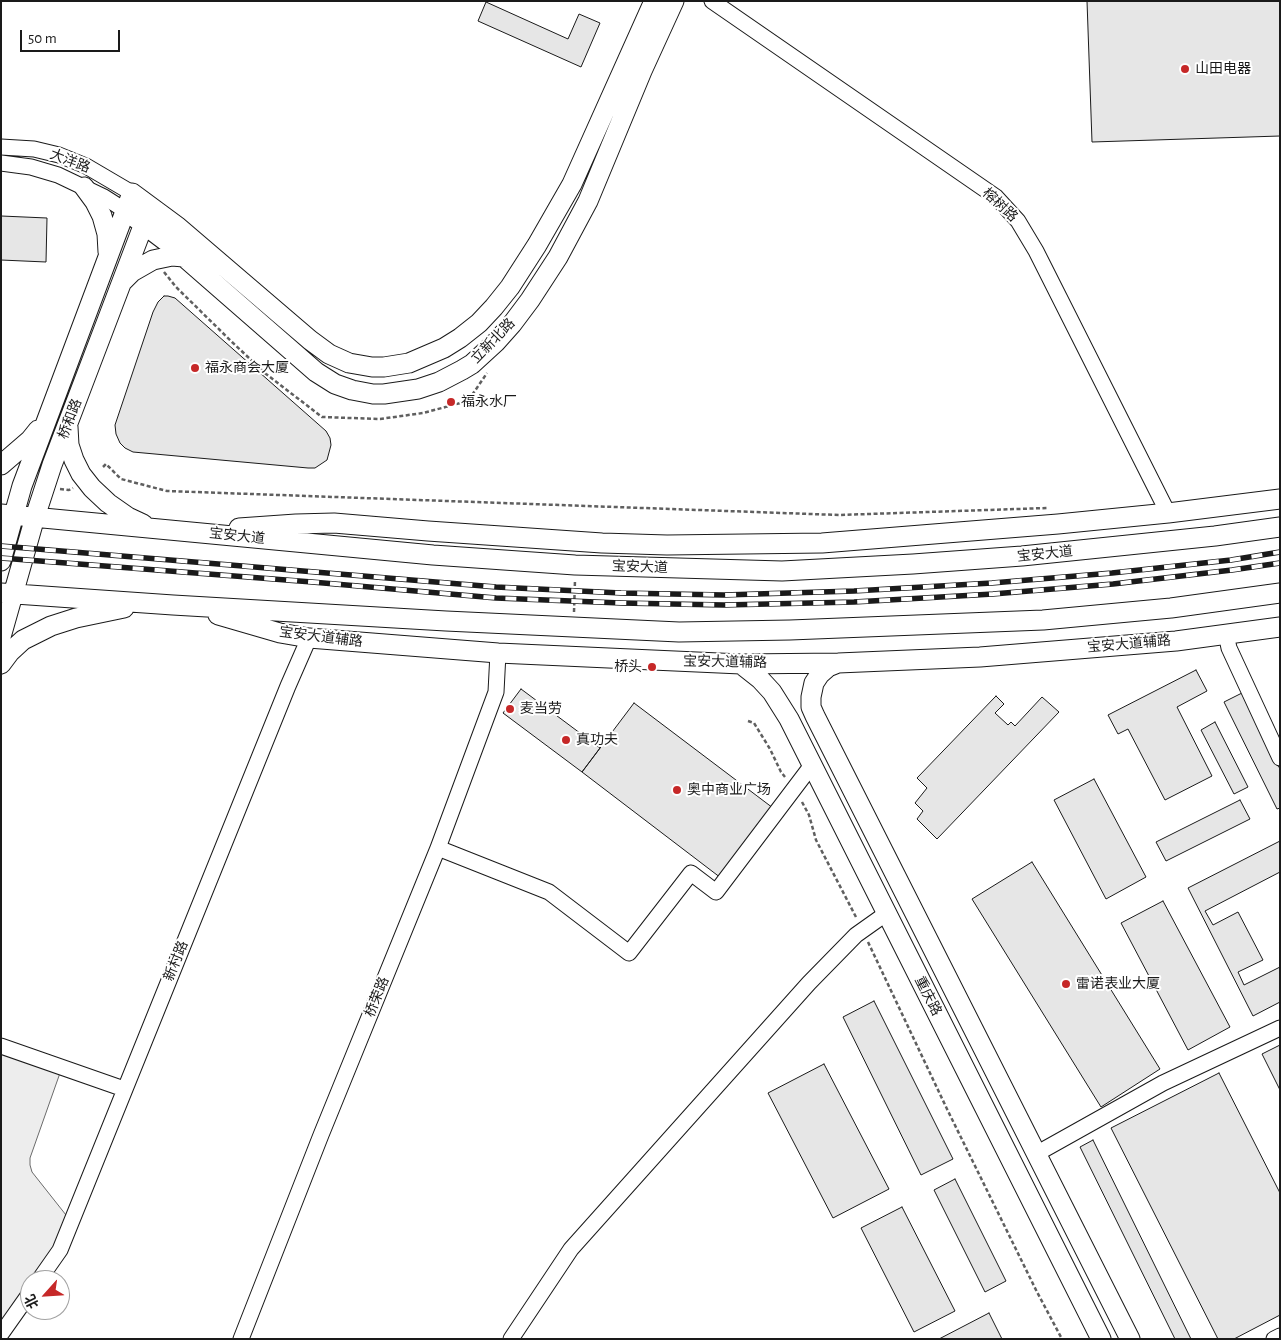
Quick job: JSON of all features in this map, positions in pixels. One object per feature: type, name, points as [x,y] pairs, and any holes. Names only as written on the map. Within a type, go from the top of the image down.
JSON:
[{"type":"main road","name":"立新北路","points":[[132,193],[196,242],[310,340],[329,354],[349,362],[372,367],[397,365],[416,360],[444,348],[479,323],[510,287],[538,246],[572,184],[654,1]]},
{"type":"main road","name":"立新北路","points":[[126,211],[184,257],[316,372],[343,387],[373,394],[418,389],[451,376],[472,364],[496,342],[530,300],[558,257],[588,202],[642,71],[674,1]]},
{"type":"main road","points":[[84,187],[102,216],[108,243],[107,260]]},
{"type":"main road","name":"桥和路","points":[[1,561],[8,514],[22,486],[132,193]]},
{"type":"main road","name":"桥和路","points":[[1,637],[7,594],[52,465],[150,206]]},
{"type":"main road","points":[[121,284],[132,272],[153,260],[166,256],[184,257]]},
{"type":"main road","points":[[1,465],[30,440],[49,414]]},
{"type":"main road","points":[[68,424],[69,445],[74,460],[81,474],[92,488],[121,512],[151,528]]},
{"type":"main road","points":[[185,531],[334,523],[584,542],[667,545],[802,543],[1058,524],[1280,499]]},
{"type":"main road","name":"宝安大道","points":[[8,514],[433,555],[565,564],[782,571],[1022,556],[1215,536],[1280,527]]},
{"type":"main road","points":[[7,594],[446,621],[679,632],[790,630],[1043,620],[1171,608],[1280,593]]},
{"type":"main road","points":[[1,664],[23,640],[51,626],[76,618],[145,603]]},
{"type":"main road","name":"宝安大道辅路","points":[[173,605],[212,613],[280,633],[309,638],[498,653],[741,664],[838,663],[980,657],[1176,641],[1280,628]]},
{"type":"main road","name":"重庆路","points":[[838,663],[828,667],[814,683],[811,694],[811,707],[1130,1339]]},
{"type":"main road","name":"重庆路","points":[[741,664],[760,679],[772,692],[789,719],[1101,1339]]},
{"type":"main road","points":[[838,817],[860,805]]},
{"type":"street","name":"榕树路","points":[[712,1],[996,197],[1018,221],[1040,260],[1168,513]]},
{"type":"street","name":"大洋路","points":[[1,147],[34,149],[59,155],[86,166],[132,193]]},
{"type":"street","name":"大洋路","points":[[1,164],[16,164],[46,171],[84,187],[126,211]]},
{"type":"street","points":[[1226,634],[1229,648],[1280,758]]},
{"type":"street","name":"新村路","points":[[46,1270],[60,1250],[280,704],[309,638]]},
{"type":"street","name":"桥荣路","points":[[241,1339],[321,1135],[438,848],[496,692],[498,653]]},
{"type":"street","points":[[438,848],[549,892],[629,953],[691,873],[716,892],[812,765]]},
{"type":"street","points":[[511,1339],[571,1249],[810,983],[856,935],[887,913]]},
{"type":"street","points":[[1036,1154],[1163,1083],[1280,1028]]},
{"type":"street","points":[[1,1046],[124,1089]]},
{"type":"street","points":[[1,1334],[20,1307]]},
{"type":"street","points":[[1274,1339],[1280,1336]]},
{"type":"path","points":[[153,260],[176,287],[266,374],[322,417],[380,419],[423,413],[468,401],[488,371]]},
{"type":"path","points":[[103,467],[106,464],[121,479],[167,491],[839,515],[1051,507]]},
{"type":"path","points":[[53,488],[70,490],[77,485]]},
{"type":"path","points":[[574,579],[574,618]]},
{"type":"path","points":[[748,722],[754,723],[781,772],[809,814],[816,840],[1007,1232],[1062,1339]]},
{"type":"shaded area","points":[[1,1052],[60,1073],[30,1158],[30,1165],[32,1172],[66,1215],[57,1248],[41,1270],[20,1270],[20,1300],[1,1326]]},
{"type":"building","name":"山田电器","points":[[1087,1],[1280,1],[1280,136],[1092,142]]},
{"type":"building","points":[[486,2],[568,39],[579,14],[600,23],[581,67],[478,21]]},
{"type":"building","points":[[1,216],[47,218],[46,262],[1,260]]},
{"type":"building","name":"福永商会大厦","points":[[164,296],[175,298],[326,431],[331,445],[327,460],[315,468],[308,468],[133,452],[120,443],[115,425],[153,312],[158,302]]},
{"type":"building","points":[[1196,670],[1207,691],[1177,707],[1212,776],[1165,800],[1128,729],[1118,734],[1108,715]]},
{"type":"building","points":[[521,689],[600,748],[582,772],[503,713]]},
{"type":"building","points":[[1242,693],[1280,769],[1280,808],[1277,809],[1224,702]]},
{"type":"building","points":[[996,696],[1004,704],[995,713],[1008,725],[1011,722],[1015,726],[1042,697],[1059,712],[937,839],[917,819],[923,811],[915,803],[927,788],[917,778]]},
{"type":"building","name":"奥中商业广场","points":[[634,703],[773,808],[721,878],[582,772]]},
{"type":"building","points":[[1215,722],[1248,787],[1234,794],[1201,730]]},
{"type":"building","points":[[1094,779],[1146,877],[1106,899],[1054,800]]},
{"type":"building","points":[[1240,800],[1250,819],[1166,861],[1156,842]]},
{"type":"building","points":[[1280,841],[1280,872],[1205,911],[1213,925],[1238,912],[1263,960],[1238,972],[1244,985],[1280,967],[1280,1002],[1253,1016],[1188,888]]},
{"type":"building","name":"雷诺表业大厦","points":[[1032,862],[1160,1069],[1101,1107],[972,899]]},
{"type":"building","points":[[1163,901],[1230,1027],[1188,1050],[1121,923]]},
{"type":"building","points":[[874,1001],[953,1159],[921,1175],[843,1017]]},
{"type":"building","points":[[1280,1045],[1280,1090],[1262,1054]]},
{"type":"building","points":[[824,1064],[889,1189],[833,1218],[768,1093]]},
{"type":"building","points":[[1219,1073],[1280,1193],[1280,1315],[1234,1339],[1218,1339],[1111,1128]]},
{"type":"building","points":[[1093,1140],[1191,1339],[1175,1339],[1080,1147]]},
{"type":"building","points":[[955,1179],[1006,1281],[985,1292],[934,1190]]},
{"type":"building","points":[[902,1207],[955,1311],[914,1332],[861,1228]]},
{"type":"building","points":[[989,1313],[1002,1339],[939,1339]]},
{"type":"railway","points":[[1,546],[496,587],[621,593],[724,595],[854,591],[992,583],[1112,573],[1231,560],[1280,552]]},
{"type":"railway","points":[[1,558],[496,598],[724,605],[854,602],[993,594],[1113,584],[1280,563]]},
{"type":"place","name":"山田电器","points":[[1185,69]]},
{"type":"place","name":"福永商会大厦","points":[[195,368]]},
{"type":"place","name":"福永水厂","points":[[451,402]]},
{"type":"place","name":"桥头","points":[[652,667]]},
{"type":"place","name":"麦当劳","points":[[510,709]]},
{"type":"place","name":"真功夫","points":[[566,740]]},
{"type":"place","name":"奥中商业广场","points":[[677,790]]},
{"type":"place","name":"雷诺表业大厦","points":[[1066,984]]}]
